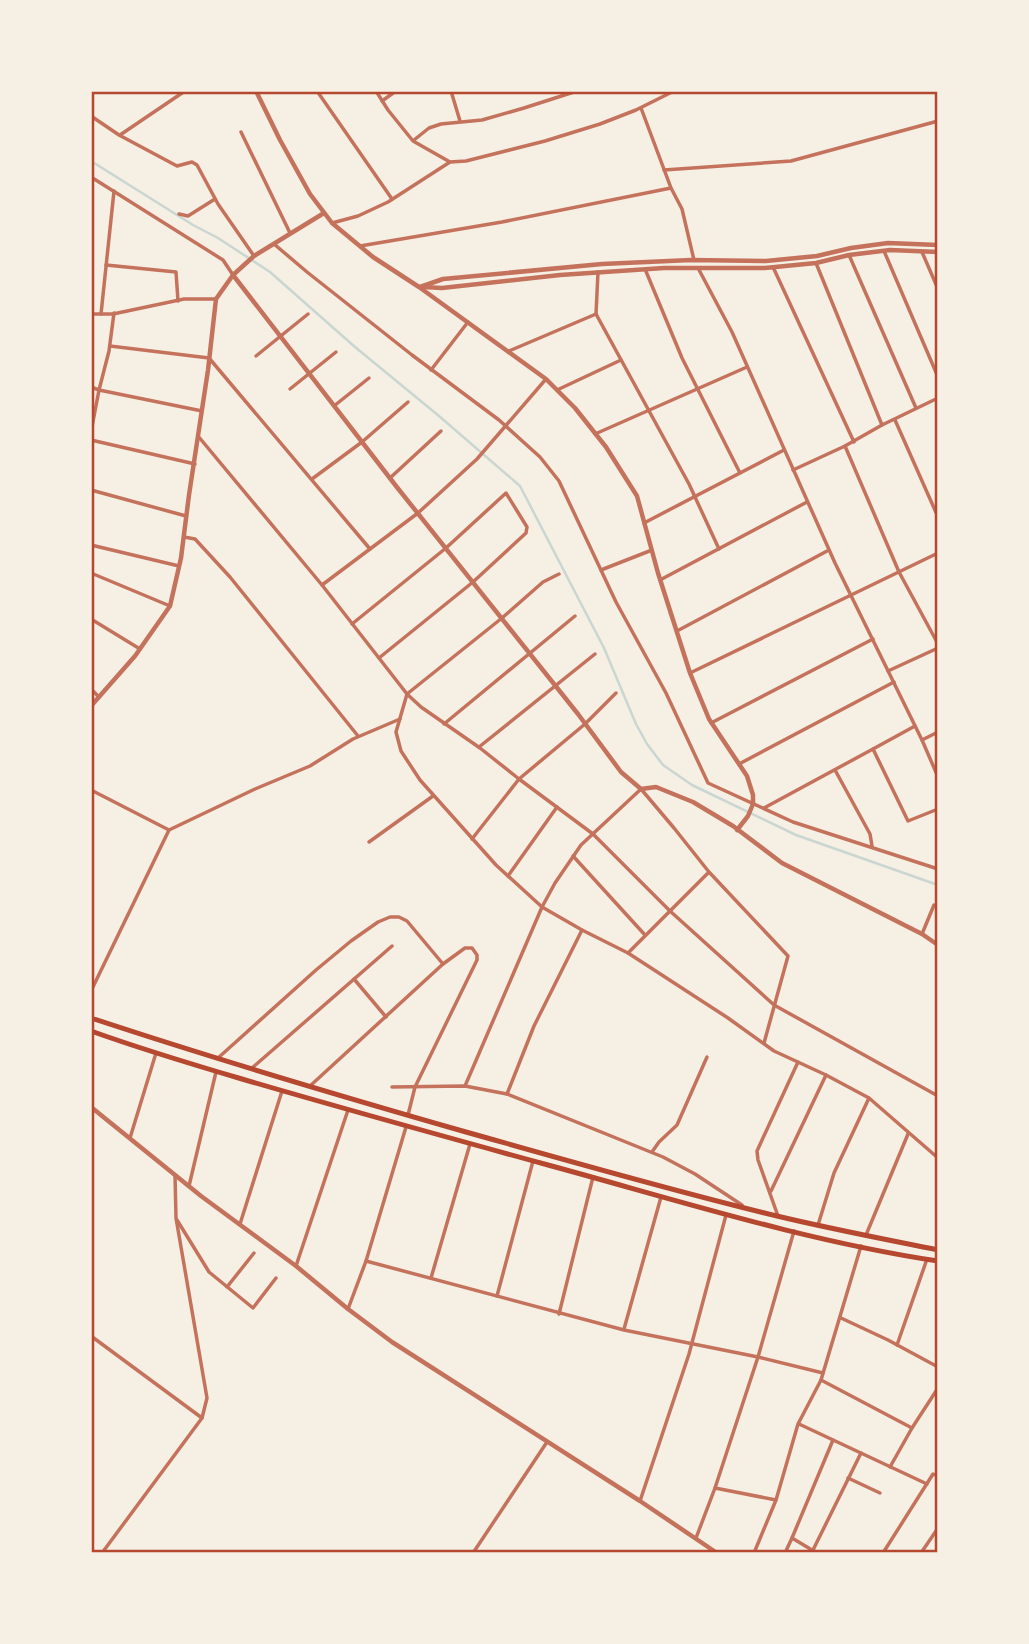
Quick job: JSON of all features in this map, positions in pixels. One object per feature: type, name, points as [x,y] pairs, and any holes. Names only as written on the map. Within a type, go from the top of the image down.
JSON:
[{"type":"main road","points":[[91,1018],[408,1115],[679,1191],[747,1209],[938,1250]]},
{"type":"main road","points":[[91,1031],[406,1127],[726,1215],[938,1261]]},
{"type":"street","points":[[119,135],[185,91]]},
{"type":"street","points":[[256,91],[310,194],[331,223],[373,257],[546,379],[575,408],[637,496],[690,673],[711,723],[747,776],[752,806],[737,830]]},
{"type":"street","points":[[317,91],[392,199]]},
{"type":"street","points":[[376,91],[413,141],[450,162]]},
{"type":"street","points":[[382,101],[396,91]]},
{"type":"street","points":[[451,91],[460,121]]},
{"type":"street","points":[[413,141],[429,128],[441,124],[482,120],[577,91]]},
{"type":"street","points":[[331,223],[358,216],[392,199],[450,162],[466,161],[545,141],[600,124],[674,91]]},
{"type":"street","points":[[640,107],[671,188],[682,209],[694,261],[732,332],[829,550],[938,777]]},
{"type":"street","points":[[91,116],[119,135],[177,166],[192,162],[197,165],[215,199],[254,256]]},
{"type":"street","points":[[664,170],[791,161],[938,121]]},
{"type":"street","points":[[241,132],[290,233]]},
{"type":"street","points":[[91,177],[223,260],[280,337],[621,772],[640,789],[709,872],[788,956],[764,1044]]},
{"type":"street","points":[[359,246],[502,222],[671,188]]},
{"type":"street","points":[[101,314],[114,191]]},
{"type":"street","points":[[179,214],[188,216],[215,199]]},
{"type":"street","points":[[91,706],[140,649],[170,607],[195,464],[216,299],[233,275],[254,256],[324,213]]},
{"type":"street","points":[[419,287],[443,279],[602,264],[766,261],[815,256],[888,243],[938,245]]},
{"type":"street","points":[[274,244],[505,426],[540,457],[559,481],[616,602],[666,693],[708,783],[752,806],[764,808],[793,822],[938,869]]},
{"type":"street","points":[[419,287],[442,288],[645,269],[773,267],[817,263],[849,255],[884,251],[938,252]]},
{"type":"street","points":[[884,251],[938,377]]},
{"type":"street","points":[[922,251],[938,289]]},
{"type":"street","points":[[849,255],[916,408]]},
{"type":"street","points":[[815,256],[882,425]]},
{"type":"street","points":[[106,265],[176,272],[178,300]]},
{"type":"street","points":[[773,267],[854,442]]},
{"type":"street","points":[[645,269],[682,358],[740,473]]},
{"type":"street","points":[[598,272],[596,314],[695,496],[719,549]]},
{"type":"street","points":[[91,313],[114,313],[178,300],[216,299]]},
{"type":"street","points":[[91,432],[110,345],[114,313]]},
{"type":"street","points":[[256,356],[307,314]]},
{"type":"street","points":[[509,351],[596,314]]},
{"type":"street","points":[[431,370],[468,322]]},
{"type":"street","points":[[110,345],[209,358],[370,548]]},
{"type":"street","points":[[289,389],[336,352]]},
{"type":"street","points":[[557,390],[621,360]]},
{"type":"street","points":[[595,434],[748,367]]},
{"type":"street","points":[[334,406],[369,378]]},
{"type":"street","points":[[322,585],[418,513],[477,459],[546,379]]},
{"type":"street","points":[[91,387],[202,411]]},
{"type":"street","points":[[793,470],[938,398]]},
{"type":"street","points":[[312,479],[362,442],[408,402]]},
{"type":"street","points":[[895,420],[938,517]]},
{"type":"street","points":[[390,478],[441,431]]},
{"type":"street","points":[[198,436],[322,585],[407,694],[421,707],[479,747],[593,834],[670,911],[774,1006],[938,1096]]},
{"type":"street","points":[[91,440],[195,464]]},
{"type":"street","points":[[845,446],[899,572],[938,646],[888,671]]},
{"type":"street","points":[[644,523],[784,450]]},
{"type":"street","points":[[91,490],[186,516]]},
{"type":"street","points":[[352,624],[446,548],[506,493],[527,531],[473,582],[379,658]]},
{"type":"street","points":[[660,580],[807,501]]},
{"type":"street","points":[[184,537],[195,538],[230,577],[358,736]]},
{"type":"street","points":[[91,545],[179,566]]},
{"type":"street","points":[[601,570],[652,550]]},
{"type":"street","points":[[677,631],[829,550]]},
{"type":"street","points":[[690,673],[938,553]]},
{"type":"street","points":[[91,573],[170,607]]},
{"type":"street","points":[[559,574],[543,582],[407,694],[396,732],[401,751],[433,796],[508,876],[542,907],[628,953],[774,1051],[869,1098],[938,1158]]},
{"type":"street","points":[[444,724],[575,616]]},
{"type":"street","points":[[91,619],[140,649]]},
{"type":"street","points":[[711,723],[873,639]]},
{"type":"street","points":[[479,747],[596,654]]},
{"type":"street","points":[[739,764],[894,682]]},
{"type":"street","points":[[91,689],[99,697]]},
{"type":"street","points":[[472,839],[519,779],[585,724],[616,693]]},
{"type":"street","points":[[91,991],[169,830],[310,766],[358,736],[400,719]]},
{"type":"street","points":[[764,808],[915,726]]},
{"type":"street","points":[[922,740],[938,732]]},
{"type":"street","points":[[873,749],[908,821],[938,809]]},
{"type":"street","points":[[835,770],[870,834],[872,847]]},
{"type":"street","points":[[465,1086],[542,907],[555,883],[581,845],[640,789],[656,787],[693,802],[782,863],[922,934],[938,945]]},
{"type":"street","points":[[91,790],[169,830]]},
{"type":"street","points":[[369,842],[433,796]]},
{"type":"street","points":[[508,876],[557,807]]},
{"type":"street","points":[[573,856],[646,935]]},
{"type":"street","points":[[628,953],[709,872]]},
{"type":"street","points":[[922,934],[934,905]]},
{"type":"street","points":[[218,1058],[316,970],[378,922],[390,917],[407,921],[443,964]]},
{"type":"street","points":[[507,1094],[534,1026],[582,930]]},
{"type":"street","points":[[252,1068],[392,946]]},
{"type":"street","points":[[310,1086],[443,964],[465,948],[475,951],[477,960],[415,1087],[406,1127],[366,1261],[348,1309]]},
{"type":"street","points":[[354,979],[386,1017]]},
{"type":"street","points":[[130,1138],[156,1053]]},
{"type":"street","points":[[652,1152],[677,1125],[707,1057]]},
{"type":"street","points":[[778,1216],[757,1151],[798,1062]]},
{"type":"street","points":[[190,1186],[216,1071]]},
{"type":"street","points":[[770,1193],[826,1075]]},
{"type":"street","points":[[392,1087],[465,1086],[507,1094],[652,1152],[695,1174],[747,1209]]},
{"type":"street","points":[[240,1224],[282,1091]]},
{"type":"street","points":[[818,1225],[835,1173],[869,1098]]},
{"type":"street","points":[[91,1107],[393,1342],[717,1553]]},
{"type":"street","points":[[296,1266],[348,1110]]},
{"type":"street","points":[[866,1235],[908,1133]]},
{"type":"street","points":[[431,1278],[470,1144]]},
{"type":"street","points":[[497,1296],[533,1161]]},
{"type":"street","points":[[102,1553],[202,1418],[207,1398],[176,1218],[175,1173]]},
{"type":"street","points":[[559,1314],[593,1177]]},
{"type":"street","points":[[624,1330],[661,1197]]},
{"type":"street","points":[[640,1501],[692,1343],[726,1215]]},
{"type":"street","points":[[176,1218],[209,1272],[253,1308],[276,1278]]},
{"type":"street","points":[[696,1538],[758,1357],[794,1231]]},
{"type":"street","points":[[754,1553],[776,1500],[798,1423],[821,1380],[861,1246]]},
{"type":"street","points":[[227,1287],[254,1253]]},
{"type":"street","points":[[897,1345],[927,1259]]},
{"type":"street","points":[[366,1261],[624,1330],[823,1373]]},
{"type":"street","points":[[841,1318],[938,1367]]},
{"type":"street","points":[[91,1336],[202,1418]]},
{"type":"street","points":[[821,1380],[912,1427]]},
{"type":"street","points":[[890,1467],[938,1388]]},
{"type":"street","points":[[798,1423],[927,1484]]},
{"type":"street","points":[[785,1553],[833,1440]]},
{"type":"street","points":[[472,1553],[547,1442]]},
{"type":"street","points":[[792,1538],[815,1552],[861,1453]]},
{"type":"street","points":[[883,1553],[927,1484],[936,1475]]},
{"type":"street","points":[[848,1478],[880,1493]]},
{"type":"street","points":[[715,1488],[776,1500]]},
{"type":"street","points":[[921,1553],[938,1528]]},
{"type":"waterway","points":[[91,161],[270,272],[520,486],[604,648],[636,724],[663,765],[692,785],[796,835],[938,885]]}]
